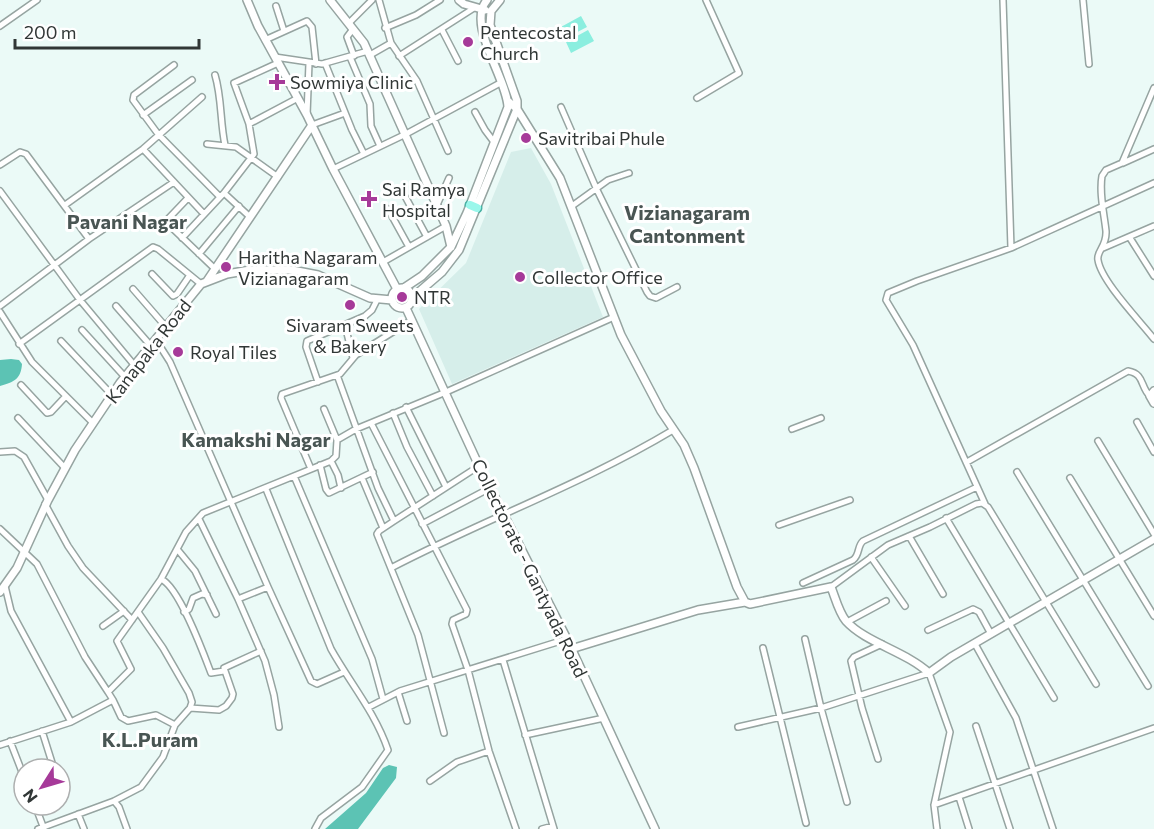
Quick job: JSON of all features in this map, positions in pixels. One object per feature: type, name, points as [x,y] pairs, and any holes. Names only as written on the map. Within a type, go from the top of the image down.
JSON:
[{"type":"street","points":[[0,26],[37,0]]},
{"type":"street","points":[[248,0],[266,40],[383,262],[401,288],[410,291],[413,297]]},
{"type":"street","points":[[330,0],[369,53],[446,226],[451,247]]},
{"type":"street","points":[[372,0],[351,26],[347,37],[370,104],[371,126],[380,146]]},
{"type":"street","points":[[379,0],[391,43],[420,87],[448,151]]},
{"type":"street","points":[[386,28],[416,15],[440,0]]},
{"type":"street","points":[[459,0],[478,9],[491,11]]},
{"type":"street","points":[[399,56],[478,9],[487,0]]},
{"type":"street","points":[[392,300],[393,294],[422,276],[451,247],[474,206],[517,109],[517,101],[490,25],[491,11],[500,0]]},
{"type":"street","points":[[697,98],[740,73],[706,0]]},
{"type":"street","points":[[1003,0],[1011,248]]},
{"type":"street","points":[[1083,0],[1089,64]]},
{"type":"street","points":[[276,6],[284,31]]},
{"type":"street","points":[[19,344],[153,248],[158,249],[200,286],[227,273],[250,270],[292,270],[318,275],[377,300],[392,300],[399,308],[406,308],[413,297],[442,272],[459,250],[494,142],[508,107],[502,82],[483,33],[478,9]]},
{"type":"street","points":[[266,40],[305,21],[311,24],[313,64],[307,115]]},
{"type":"street","points":[[442,30],[458,61]]},
{"type":"street","points":[[182,238],[222,195],[252,158],[255,151],[249,124],[234,83],[277,60],[325,63],[369,53],[391,43]]},
{"type":"street","points":[[325,63],[364,154]]},
{"type":"street","points":[[174,66],[133,96],[143,115],[158,134],[222,195],[250,216]]},
{"type":"street","points":[[214,75],[219,93],[225,145]]},
{"type":"street","points":[[143,115],[192,80]]},
{"type":"street","points":[[333,169],[406,134],[502,82]]},
{"type":"street","points":[[1122,164],[1154,92]]},
{"type":"street","points":[[65,205],[142,148],[202,97]]},
{"type":"street","points":[[249,124],[298,98]]},
{"type":"street","points":[[507,101],[517,109],[560,178],[621,335],[646,385],[684,445],[737,587],[745,602]]},
{"type":"street","points":[[561,107],[596,187],[650,296],[658,297],[677,287]]},
{"type":"street","points":[[476,112],[494,142]]},
{"type":"street","points":[[312,125],[345,113]]},
{"type":"street","name":"Kanapaka Road","points":[[2,589],[17,568],[64,466],[125,377],[214,268],[312,125]]},
{"type":"street","points":[[207,144],[236,147],[278,177]]},
{"type":"street","points":[[142,148],[204,214]]},
{"type":"street","points":[[1154,150],[1106,170],[1102,176],[1107,240],[1098,253],[1097,259],[1121,299],[1154,339]]},
{"type":"street","points":[[0,165],[23,152],[89,239]]},
{"type":"street","points":[[572,206],[596,187],[616,176],[629,173]]},
{"type":"street","points":[[437,205],[449,178]]},
{"type":"street","points":[[0,306],[89,239],[174,182]]},
{"type":"street","points":[[1096,684],[985,504],[913,345],[886,300],[891,290],[1011,248],[1154,183]]},
{"type":"street","points":[[0,191],[80,300],[135,366]]},
{"type":"street","points":[[188,198],[166,222],[214,268]]},
{"type":"street","points":[[406,198],[427,237]]},
{"type":"street","points":[[199,254],[239,206]]},
{"type":"street","points":[[388,209],[410,247]]},
{"type":"street","points":[[383,262],[446,226]]},
{"type":"street","points":[[1103,248],[1154,226]]},
{"type":"street","points":[[1130,238],[1154,276]]},
{"type":"street","points":[[152,274],[173,296],[177,294],[190,275]]},
{"type":"street","points":[[422,276],[430,283]]},
{"type":"street","points":[[133,289],[166,327]]},
{"type":"street","points":[[318,382],[306,344],[310,339],[368,314],[377,300]]},
{"type":"street","points":[[116,306],[171,362],[230,501],[311,681],[317,684],[344,672]]},
{"type":"street","name":"Collectorate - Gantyada Road","points":[[406,308],[479,466],[567,639],[655,829]]},
{"type":"street","points":[[0,312],[32,362],[93,423]]},
{"type":"street","points":[[337,440],[356,429],[406,407],[446,393],[614,317]]},
{"type":"street","points":[[311,468],[281,396],[284,392],[344,371],[353,358],[412,320]]},
{"type":"street","points":[[345,325],[353,358]]},
{"type":"street","points":[[82,330],[125,377]]},
{"type":"street","points":[[61,341],[112,395]]},
{"type":"street","points":[[967,462],[1128,371],[1137,374],[1143,381],[1145,390],[1153,397]]},
{"type":"street","points":[[337,375],[356,429],[394,521]]},
{"type":"street","points":[[21,385],[48,412],[51,412],[66,396]]},
{"type":"street","points":[[406,407],[446,487]]},
{"type":"street","points":[[108,692],[131,669],[116,643],[161,579],[186,532],[206,511],[266,489],[331,461],[336,456],[337,440],[324,409]]},
{"type":"street","points":[[393,413],[407,447],[433,496]]},
{"type":"street","points":[[18,418],[64,466]]},
{"type":"street","points":[[792,429],[821,418]]},
{"type":"street","points":[[1137,422],[1154,452]]},
{"type":"street","points":[[371,423],[467,610],[467,614],[453,620],[452,623],[468,670],[489,751],[516,829]]},
{"type":"street","points":[[390,568],[434,545],[504,515],[673,430]]},
{"type":"street","points":[[1098,441],[1154,534]]},
{"type":"street","points":[[0,452],[15,451],[24,458],[68,546],[83,568],[132,620]]},
{"type":"street","points":[[331,461],[341,488]]},
{"type":"street","points":[[320,465],[327,492],[331,493],[373,472]]},
{"type":"street","points":[[444,733],[418,635],[405,599],[377,538],[383,528],[479,466]]},
{"type":"street","points":[[1017,472],[1148,686]]},
{"type":"street","points":[[294,476],[372,659],[383,699]]},
{"type":"street","points":[[362,477],[383,528]]},
{"type":"street","points":[[1070,478],[1154,616]]},
{"type":"street","points":[[803,583],[853,560],[858,555],[859,546],[863,541],[977,487]]},
{"type":"street","points":[[422,524],[490,488]]},
{"type":"street","points":[[266,489],[320,624],[344,672],[369,707],[388,751],[362,787],[321,818],[315,829]]},
{"type":"street","points":[[780,525],[850,501]]},
{"type":"street","points":[[571,649],[698,610],[745,602],[750,604],[831,586],[888,545],[979,503],[985,504]]},
{"type":"street","points":[[946,518],[1054,698]]},
{"type":"street","points":[[199,519],[261,651],[274,695],[279,727]]},
{"type":"street","points":[[0,529],[37,564],[86,657],[121,717],[128,721],[156,715],[175,724]]},
{"type":"street","points":[[909,536],[943,594]]},
{"type":"street","points":[[738,727],[821,708],[929,673],[951,657],[1154,539]]},
{"type":"street","points":[[177,549],[195,572],[216,614]]},
{"type":"street","points":[[871,557],[905,606]]},
{"type":"street","points":[[161,579],[173,588],[211,673],[224,671]]},
{"type":"street","points":[[831,586],[847,622],[860,633],[920,665],[929,673],[950,732],[934,805],[937,829]]},
{"type":"street","points":[[238,599],[268,587]]},
{"type":"street","points":[[2,589],[11,611],[71,722]]},
{"type":"street","points":[[184,612],[189,609],[193,598],[202,594],[207,595]]},
{"type":"street","points":[[847,622],[886,601]]},
{"type":"street","points":[[928,630],[973,609],[979,612],[991,634]]},
{"type":"street","points":[[103,626],[124,611]]},
{"type":"street","points":[[42,828],[136,791],[163,757],[175,724],[190,708],[192,702],[189,693],[163,648],[138,612]]},
{"type":"street","points":[[369,707],[398,692],[567,639]]},
{"type":"street","points":[[805,639],[821,708],[847,801]]},
{"type":"street","points":[[878,759],[859,695],[852,659],[882,644]]},
{"type":"street","points":[[975,644],[1016,718],[1053,829]]},
{"type":"street","points":[[763,648],[806,823]]},
{"type":"street","points":[[190,708],[219,710],[226,706],[233,694],[224,671],[225,667],[261,651]]},
{"type":"street","points":[[503,660],[554,828],[542,829]]},
{"type":"street","points":[[398,692],[407,721]]},
{"type":"street","points":[[0,745],[71,722],[113,700]]},
{"type":"street","points":[[525,735],[604,718]]},
{"type":"street","points":[[976,726],[1010,829]]},
{"type":"street","points":[[934,805],[1154,728]]},
{"type":"street","points":[[42,731],[50,757]]},
{"type":"street","points":[[10,741],[16,757]]},
{"type":"street","points":[[430,781],[457,762],[489,751]]},
{"type":"street","points":[[959,797],[969,829]]},
{"type":"street","points":[[114,801],[118,805],[127,829]]},
{"type":"street","points":[[78,814],[84,829]]},
{"type":"shaded area","points":[[581,16],[587,27],[564,39],[559,28]]},
{"type":"shaded area","points":[[588,30],[594,41],[571,53],[566,42]]},
{"type":"shaded area","name":"Collector Office","points":[[531,148],[551,184],[603,317],[452,384],[419,309],[466,263],[511,152]]},
{"type":"shaded area","points":[[0,360],[19,360],[22,364],[20,373],[13,381],[0,386]]},
{"type":"shaded area","points":[[389,765],[397,767],[396,778],[358,829],[325,829],[366,793],[383,768]]},
{"type":"place","name":"Pentecostal Church","points":[[468,42]]},
{"type":"place","name":"Sowmiya Clinic","points":[[277,82]]},
{"type":"place","name":"Savitribai Phule","points":[[526,138]]},
{"type":"place","name":"Sai Ramya Hospital","points":[[369,199]]},
{"type":"place","name":"Haritha Nagaram Vizianagaram","points":[[226,267]]},
{"type":"place","name":"Collector Office","points":[[520,277]]},
{"type":"place","name":"NTR","points":[[402,297]]},
{"type":"place","name":"Sivaram Sweets & Bakery","points":[[350,305]]},
{"type":"place","name":"Royal Tiles","points":[[178,352]]},
{"type":"district","name":"Pavani Nagar","points":[[127,221]]},
{"type":"district","name":"Vizianagaram Cantonment","points":[[687,224]]},
{"type":"district","name":"Kamakshi Nagar","points":[[256,439]]},
{"type":"district","name":"K.L.Puram","points":[[150,739]]}]
